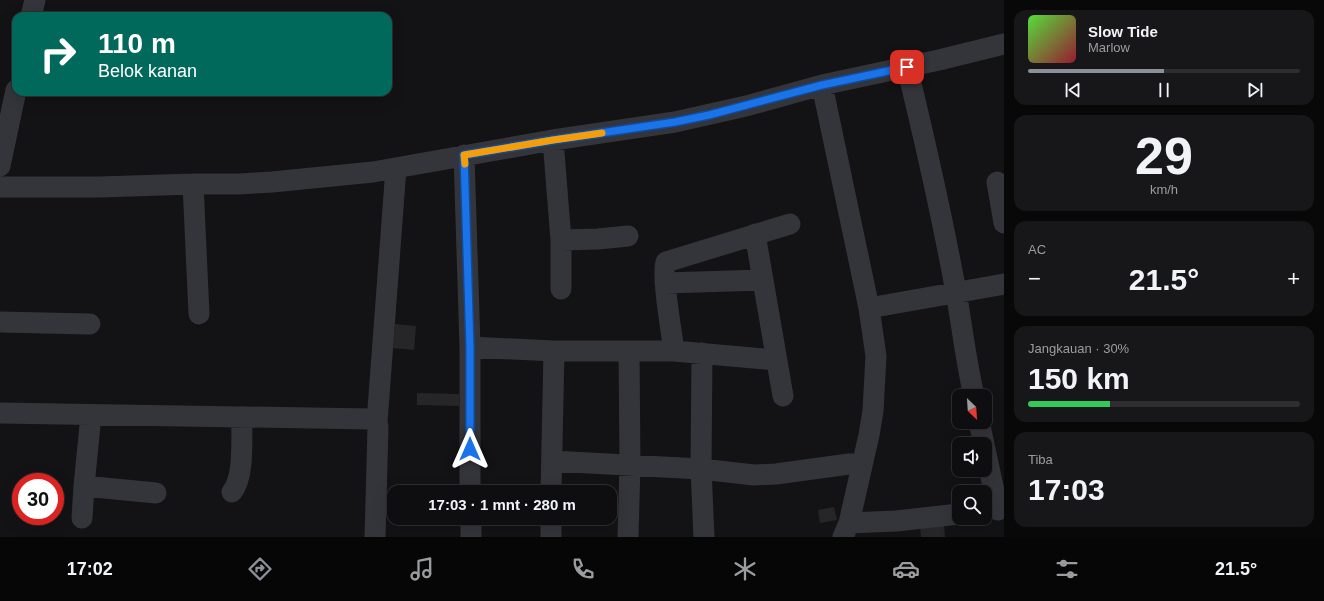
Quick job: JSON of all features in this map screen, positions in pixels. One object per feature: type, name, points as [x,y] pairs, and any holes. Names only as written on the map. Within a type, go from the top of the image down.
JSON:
[{"type":"street","points":[[33,12],[35,0]]},
{"type":"street","points":[[0,187],[100,187],[239,184],[372,172],[553,140],[675,122],[822,85],[1004,44]]},
{"type":"street","points":[[907,67],[933,177],[956,293],[972,389]]},
{"type":"street","points":[[822,85],[869,308],[876,356],[873,411],[869,435],[846,530],[896,521],[952,515]]},
{"type":"street","points":[[0,166],[15,96]]},
{"type":"street","points":[[553,140],[560,240],[561,289]]},
{"type":"street","points":[[464,155],[470,347],[470,485]]},
{"type":"street","points":[[376,537],[377,422],[396,168]]},
{"type":"street","points":[[997,182],[1004,223]]},
{"type":"street","points":[[193,184],[199,314]]},
{"type":"street","points":[[674,351],[664,265],[666,262],[790,224]]},
{"type":"street","points":[[755,234],[783,396]]},
{"type":"street","points":[[560,240],[598,239],[628,236]]},
{"type":"street","points":[[666,283],[763,280]]},
{"type":"street","points":[[869,308],[1004,284]]},
{"type":"street","points":[[0,322],[90,324]]},
{"type":"street","points":[[470,347],[554,351],[674,351],[776,360]]},
{"type":"street","points":[[628,537],[630,464],[629,350]]},
{"type":"street","points":[[551,485],[554,351]]},
{"type":"street","points":[[702,353],[701,469],[704,537]]},
{"type":"street","points":[[0,413],[371,419],[377,422]]},
{"type":"street","points":[[82,518],[91,415]]},
{"type":"street","points":[[232,492],[236,487],[240,474],[242,417]]},
{"type":"street","points":[[552,462],[630,464],[701,469],[754,475],[776,474],[862,464]]},
{"type":"street","points":[[990,477],[996,510]]},
{"type":"street","points":[[84,486],[156,493]]},
{"type":"street","points":[[470,525],[471,537]]},
{"type":"street","points":[[551,525],[551,537]]},
{"type":"building","points":[[395,324],[416,326],[414,350],[393,348]]},
{"type":"building","points":[[417,393],[459,394],[459,406],[417,405]]},
{"type":"building","points":[[834,507],[837,520],[820,523],[818,510]]},
{"type":"building","points":[[944,524],[945,537],[921,537],[920,526]]},
{"type":"slow traffic","points":[[465,164],[464,155],[602,133]]},
{"type":"route","points":[[470,449],[470,347],[464,155],[675,122],[746,106],[822,85],[907,67]]}]
